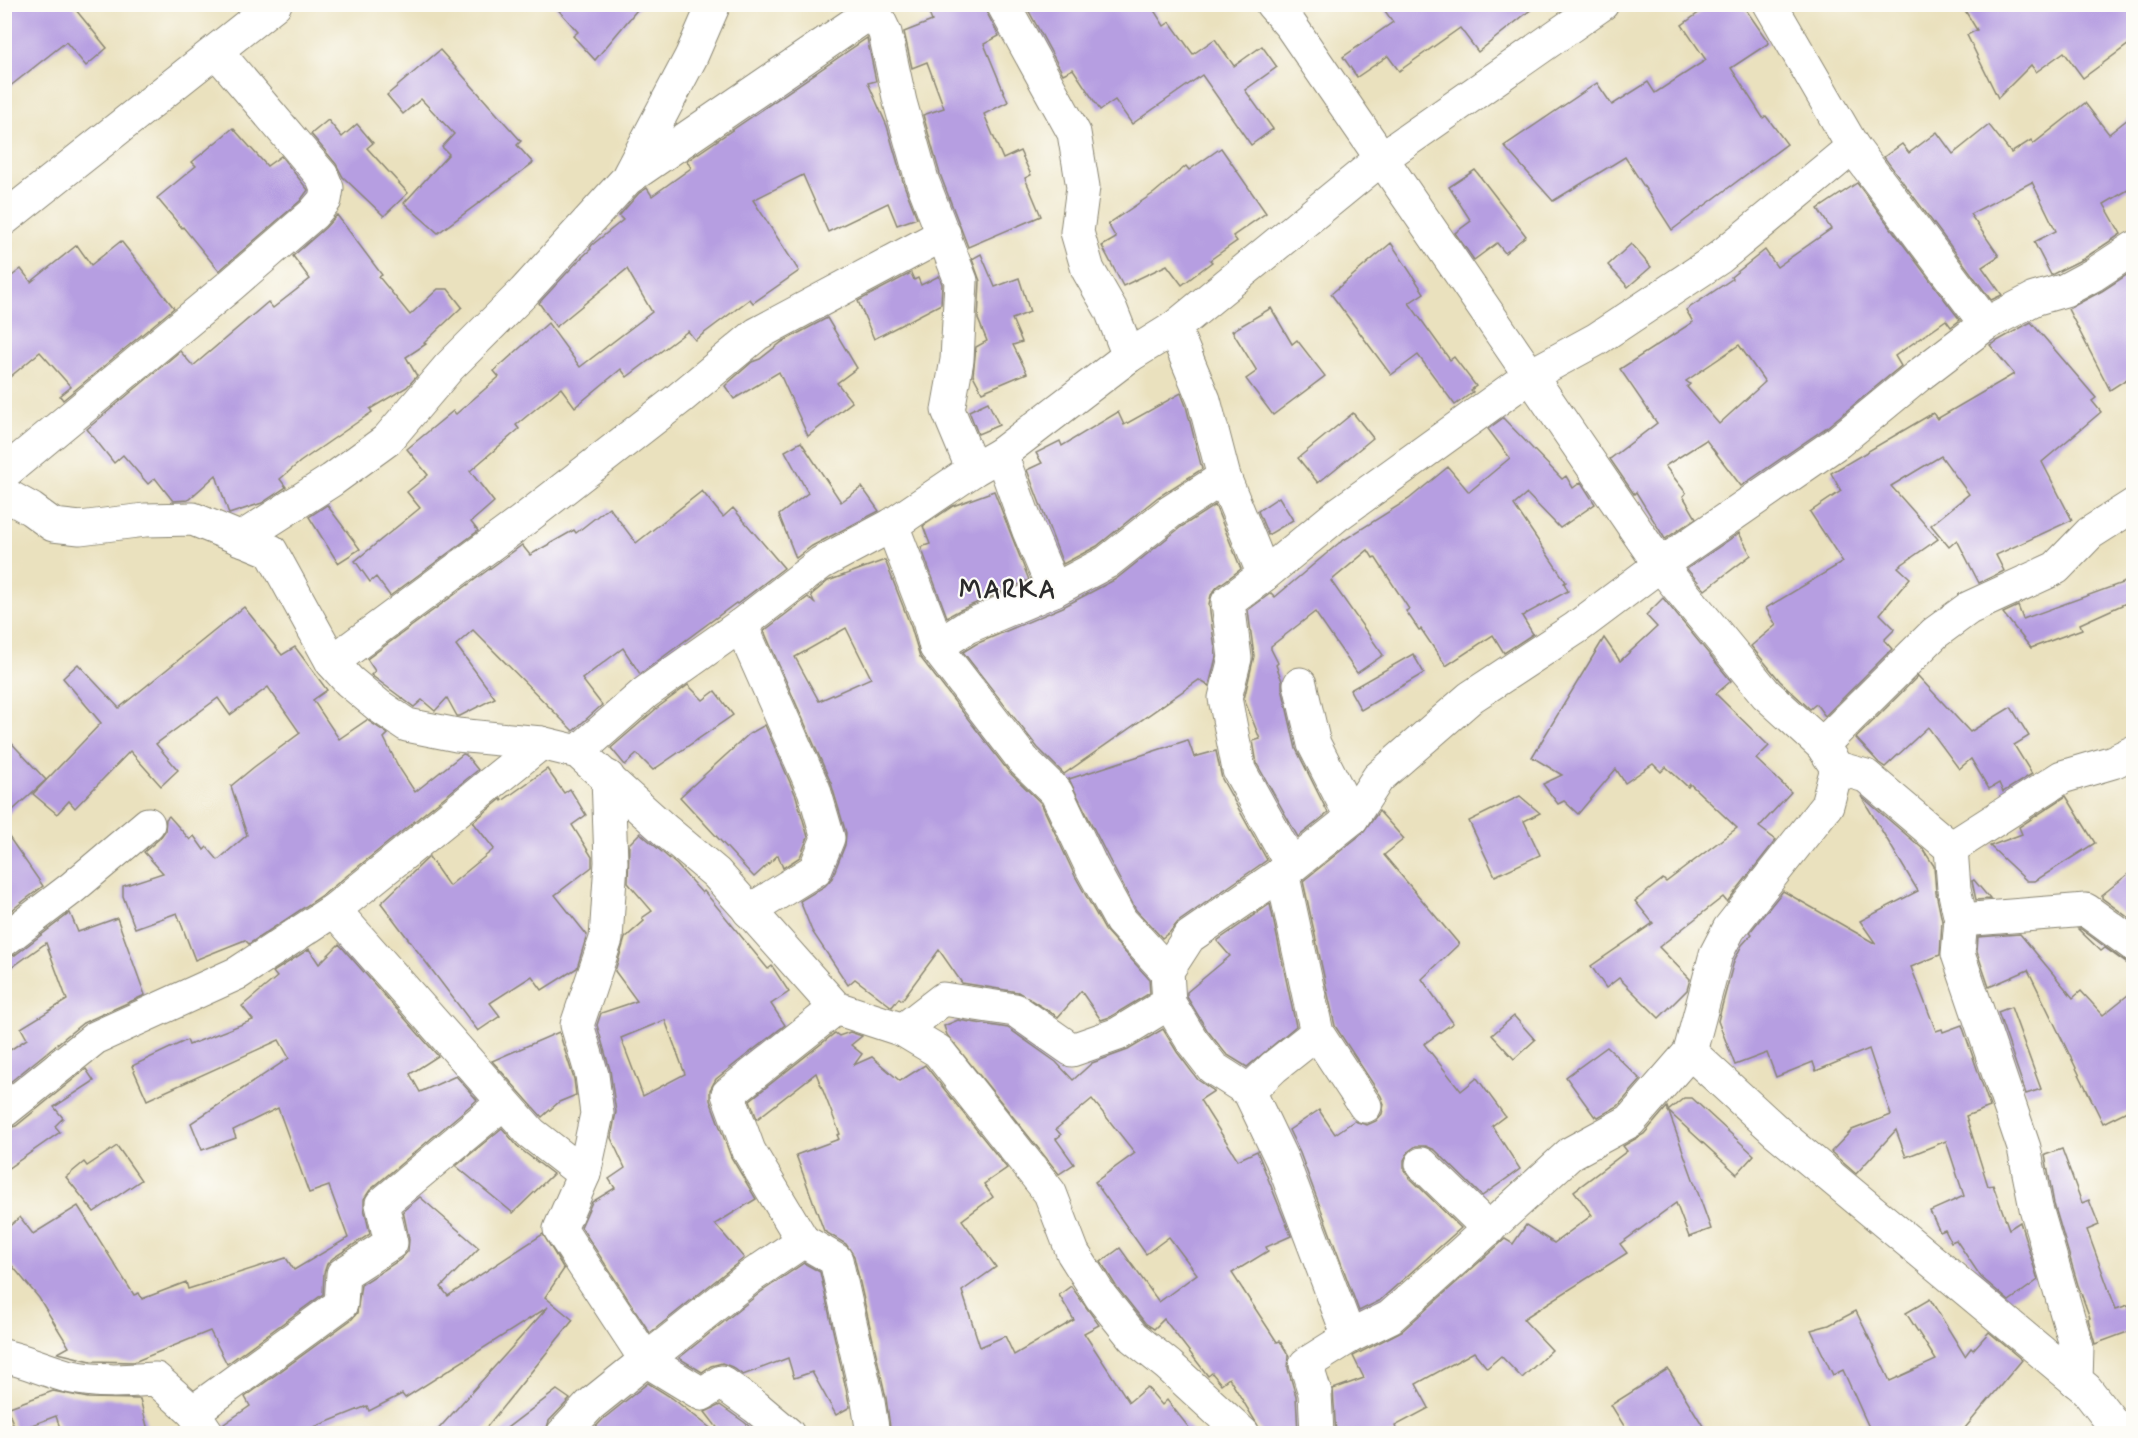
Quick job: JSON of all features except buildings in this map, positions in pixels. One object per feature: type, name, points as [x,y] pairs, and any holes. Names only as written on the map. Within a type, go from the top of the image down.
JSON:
[{"type":"street","points":[[4,219],[275,4]]},
{"type":"street","points":[[627,179],[691,57],[714,4]]},
{"type":"street","points":[[1003,4],[1074,133],[1083,187],[1077,232],[1088,270],[1111,310],[1129,356]]},
{"type":"street","points":[[1272,4],[1291,26],[1660,565],[1766,694],[1829,757],[1866,776],[1951,849],[1954,889],[1961,920],[1958,954],[2024,1148],[2036,1208],[2077,1348],[2076,1381]]},
{"type":"street","points":[[578,752],[645,693],[741,626],[821,563],[892,525],[973,470],[1001,454],[1129,356],[1174,328],[1382,158],[1602,4]]},
{"type":"street","points":[[1770,4],[1853,147],[1986,324]]},
{"type":"street","points":[[240,538],[332,480],[387,440],[449,367],[524,292],[627,179],[874,10],[885,33],[900,102],[922,180],[961,281],[957,360],[948,410],[973,470]]},
{"type":"street","points":[[4,473],[231,285],[313,214],[325,200],[327,189],[322,176],[217,51]]},
{"type":"street","points":[[1365,1106],[1317,1033],[1287,869],[1239,770],[1225,698],[1235,658],[1227,602],[1337,515],[1531,375],[1597,339],[1719,258],[1853,147]]},
{"type":"street","points":[[332,662],[521,522],[680,399],[757,334],[944,234]]},
{"type":"street","points":[[1349,1337],[1282,1160],[1249,1091],[1213,1068],[1192,1041],[1169,1003],[1167,971],[1189,938],[1287,869],[1352,818],[1377,778],[1471,697],[1576,628],[1660,565],[1838,442],[1986,324],[2034,299],[2065,290],[2093,275],[2133,248]]},
{"type":"street","points":[[1174,328],[1204,400],[1224,477],[1264,575]]},
{"type":"street","points":[[1001,454],[1029,531],[1054,590]]},
{"type":"street","points":[[936,647],[967,627],[1054,590],[1107,562],[1170,512],[1224,477]]},
{"type":"street","points":[[4,494],[53,525],[80,528],[145,519],[193,519],[271,551],[332,662],[349,681],[407,725],[458,735],[541,743],[578,752],[716,873],[836,1008],[903,1030],[938,1051],[1050,1193],[1073,1253],[1101,1297],[1132,1337],[1168,1365],[1243,1434]]},
{"type":"street","points":[[1317,1434],[1315,1393],[1306,1364],[1349,1337],[1390,1317],[1570,1153],[1629,1121],[1690,1052],[1716,954],[1729,929],[1827,805],[1829,757],[1935,633],[1969,608],[2056,568],[2090,533],[2133,506]]},
{"type":"street","points":[[892,525],[929,621],[936,647],[1024,760],[1056,792],[1092,868],[1121,921],[1167,971]]},
{"type":"street","points":[[741,626],[814,790],[828,838],[816,870],[749,911]]},
{"type":"street","points":[[1300,684],[1314,744],[1352,818]]},
{"type":"street","points":[[4,1111],[95,1038],[238,973],[334,910],[541,743]]},
{"type":"street","points":[[1951,849],[2062,777],[2113,762],[2133,752]]},
{"type":"street","points":[[608,777],[611,862],[606,939],[577,1025],[591,1075],[597,1114],[584,1174],[560,1229],[646,1360],[702,1394],[721,1382],[788,1434]]},
{"type":"street","points":[[4,940],[72,888],[148,825]]},
{"type":"street","points":[[334,910],[531,1133],[584,1174]]},
{"type":"street","points":[[1961,920],[2086,910],[2133,945]]},
{"type":"street","points":[[903,1030],[943,999],[1015,1010],[1072,1050],[1118,1034],[1169,1003]]},
{"type":"street","points":[[836,1008],[728,1094],[749,1151],[803,1241],[836,1260],[866,1392],[873,1434]]},
{"type":"street","points":[[1249,1091],[1274,1067],[1317,1033]]},
{"type":"street","points":[[1690,1052],[1777,1132],[2086,1389],[2121,1434]]},
{"type":"street","points":[[4,1356],[68,1376],[115,1382],[156,1379],[201,1423],[341,1304],[343,1274],[391,1243],[382,1204],[503,1103]]},
{"type":"street","points":[[1422,1164],[1489,1229]]},
{"type":"street","points":[[562,1434],[590,1405],[646,1360],[750,1277],[803,1241]]},
{"type":"district","name":"MARKA","points":[[1008,591]]}]
